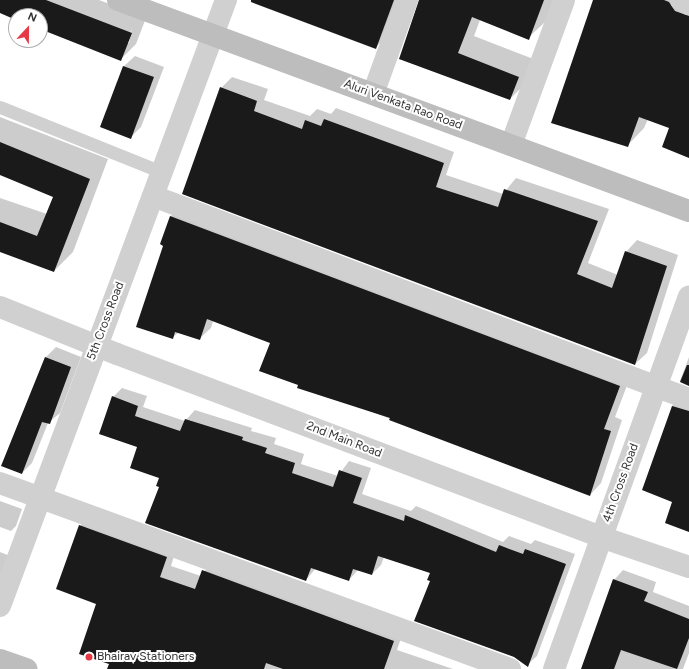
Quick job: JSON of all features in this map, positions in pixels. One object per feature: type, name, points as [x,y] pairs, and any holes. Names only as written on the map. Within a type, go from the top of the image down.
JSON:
[{"type":"main road","name":"Aluri Venkata Rao Road","points":[[118,0],[689,211]]},
{"type":"main road","points":[[0,660],[26,669]]},
{"type":"street","name":"5th Cross Road","points":[[0,606],[226,0]]},
{"type":"street","points":[[373,94],[407,0]]},
{"type":"street","points":[[511,145],[564,0]]},
{"type":"street","points":[[681,0],[689,4]]},
{"type":"street","points":[[153,196],[689,399]]},
{"type":"street","name":"4th Cross Road","points":[[554,669],[689,297]]},
{"type":"street","name":"2nd Main Road","points":[[0,308],[96,346],[601,537],[689,567]]},
{"type":"street","points":[[0,483],[40,499],[510,669]]},
{"type":"lane","points":[[0,107],[162,172]]},
{"type":"building","points":[[0,0],[46,0],[132,33],[121,61],[48,32],[48,8],[8,8],[8,16],[0,13]]},
{"type":"building","points":[[251,0],[394,0],[376,49],[251,2]]},
{"type":"building","points":[[419,0],[544,0],[529,40],[472,17],[458,53],[519,77],[510,100],[399,59]]},
{"type":"building","points":[[593,0],[664,0],[669,2],[675,11],[689,16],[689,158],[662,147],[669,128],[639,117],[628,147],[551,123]]},
{"type":"building","points":[[123,66],[154,77],[131,139],[100,127]]},
{"type":"building","points":[[220,87],[257,101],[254,111],[302,129],[305,120],[321,126],[324,119],[444,163],[436,187],[498,207],[504,189],[598,221],[577,274],[612,288],[625,251],[667,266],[635,365],[182,194]]},
{"type":"building","points":[[0,142],[90,179],[54,272],[0,252],[0,222],[37,236],[53,197],[0,175]]},
{"type":"building","points":[[170,216],[620,386],[604,429],[611,431],[590,496],[389,420],[390,418],[297,388],[298,385],[259,371],[270,343],[207,319],[200,340],[175,332],[173,339],[136,327],[163,246],[160,244]]},
{"type":"building","points":[[45,357],[71,367],[50,424],[42,422],[22,474],[1,466]]},
{"type":"building","points":[[687,365],[689,365],[689,386],[680,382]]},
{"type":"building","points":[[112,396],[138,406],[135,416],[180,431],[185,419],[243,437],[242,440],[267,448],[265,453],[295,463],[292,473],[333,487],[339,470],[362,478],[353,503],[404,521],[405,515],[496,552],[499,545],[523,554],[525,549],[566,564],[528,667],[514,657],[414,621],[430,581],[427,580],[430,573],[378,556],[372,575],[353,569],[349,581],[311,568],[306,581],[145,523],[159,487],[156,486],[159,478],[130,468],[137,447],[99,434]]},
{"type":"building","points":[[672,406],[689,411],[689,532],[665,523],[672,502],[642,490]]},
{"type":"building","points":[[79,525],[167,557],[160,577],[195,589],[202,570],[394,641],[384,669],[283,669],[266,663],[264,669],[107,669],[109,664],[79,654],[96,604],[56,589]]},
{"type":"building","points":[[613,579],[648,592],[644,601],[689,619],[689,638],[677,669],[621,650],[614,669],[581,669]]},
{"type":"place","name":"Bhairav Stationers","points":[[89,657]]}]
